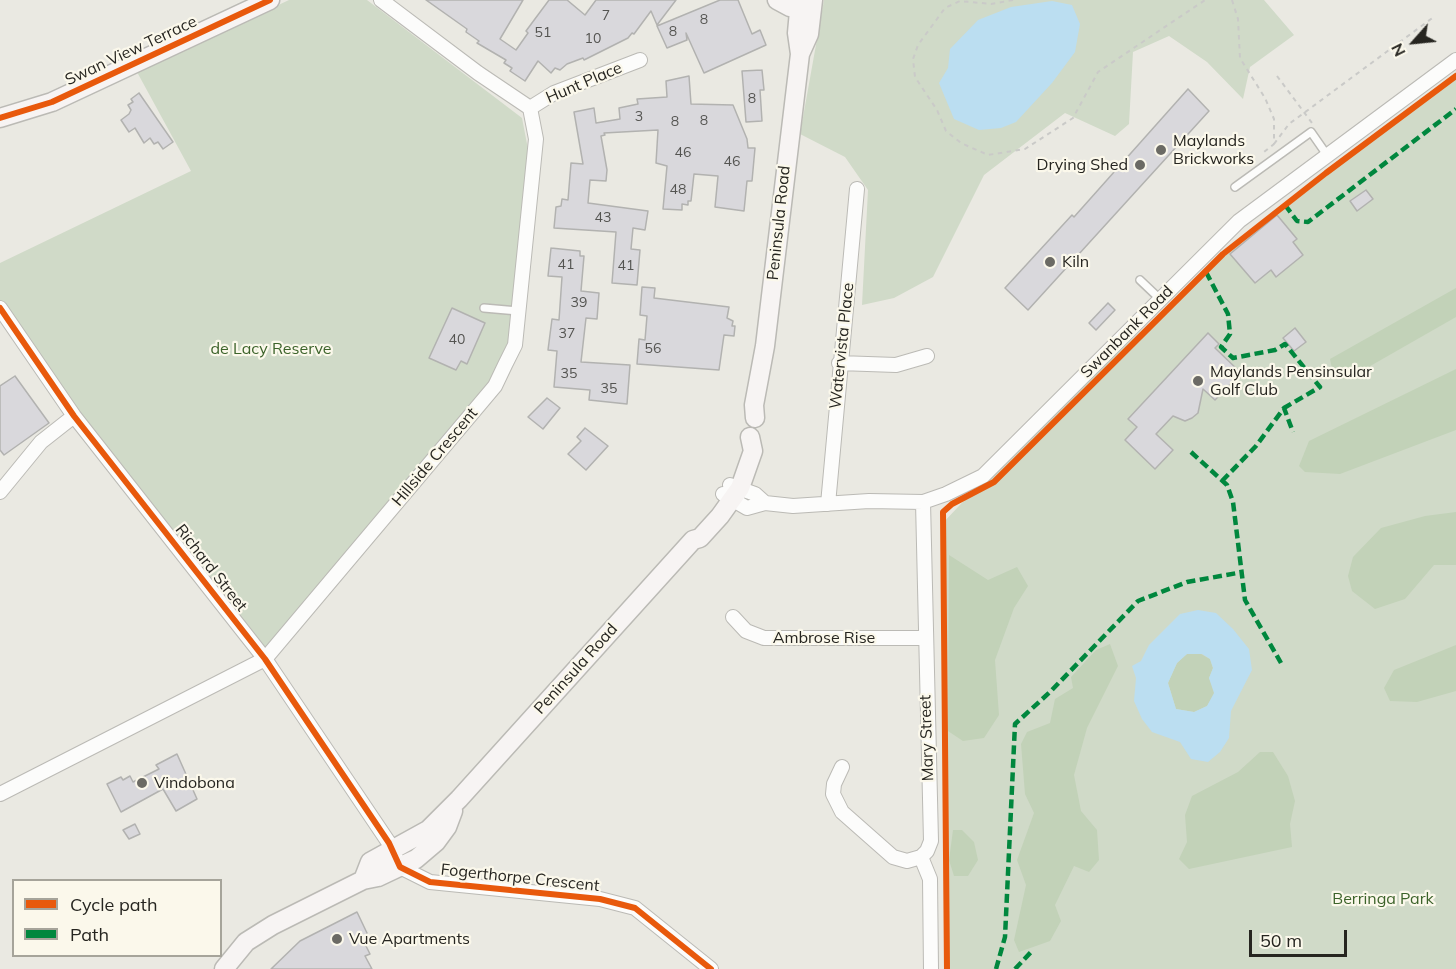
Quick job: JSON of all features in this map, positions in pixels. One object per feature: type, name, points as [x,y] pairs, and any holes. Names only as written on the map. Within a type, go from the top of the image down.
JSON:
[{"type":"street","name":"Swan View Terrace","points":[[0,118],[52,102],[270,0]]},
{"type":"street","points":[[381,0],[478,73],[530,108]]},
{"type":"street","points":[[777,0],[806,6]]},
{"type":"street","name":"Peninsula Road","points":[[363,880],[370,862],[428,830],[459,799],[693,540],[694,529],[731,492],[743,449],[750,437],[755,418],[754,405],[758,392],[800,54],[809,34],[806,6]]},
{"type":"street","name":"Hunt Place","points":[[530,108],[554,93],[640,60]]},
{"type":"street","name":"Swanbank Road","points":[[731,492],[755,494],[765,503],[922,502],[946,494],[983,476],[1239,221],[1456,60]]},
{"type":"street","name":"Hillside Crescent","points":[[0,794],[265,659],[495,386],[515,345],[536,139],[530,108]]},
{"type":"street","name":"Watervista Place","points":[[828,504],[839,363],[857,189]]},
{"type":"street","name":"Richard Street","points":[[0,308],[74,416],[265,659],[392,849]]},
{"type":"street","points":[[839,363],[896,365],[927,356]]},
{"type":"street","points":[[0,492],[41,442],[74,416]]},
{"type":"street","name":"Mary Street","points":[[921,857],[931,842],[922,502]]},
{"type":"street","name":"Ambrose Rise","points":[[733,616],[746,631],[764,638],[924,638]]},
{"type":"street","points":[[842,767],[834,784],[833,794],[842,812],[893,857],[907,861],[921,857],[930,879],[931,969]]},
{"type":"street","name":"Peninsula Road","points":[[224,969],[246,942],[273,925],[363,880],[378,877],[406,864],[435,842],[447,827],[459,799]]},
{"type":"street","points":[[392,849],[406,864]]},
{"type":"street","name":"Fogerthorpe Crescent","points":[[406,864],[445,884],[600,899],[635,908],[711,969]]},
{"type":"lane","points":[[1235,187],[1311,132],[1327,154]]},
{"type":"lane","points":[[1140,280],[1160,299]]},
{"type":"lane","points":[[484,308],[518,311]]},
{"type":"path","points":[[1013,0],[991,4],[960,1],[945,8],[918,45],[913,59],[915,77],[938,110],[946,131],[962,143],[988,155],[1025,148],[1073,118],[1098,72],[1205,0]]},
{"type":"path","points":[[1232,0],[1238,19],[1240,58],[1265,98],[1274,119],[1274,144]]},
{"type":"path","points":[[1256,159],[1274,144],[1289,124],[1304,112],[1435,16]]},
{"type":"path","points":[[1277,75],[1316,128]]},
{"type":"green space","name":"de Lacy Reserve","points":[[289,0],[367,0],[522,118],[528,149],[513,344],[505,365],[265,659],[0,308],[0,263],[191,171],[137,72]]},
{"type":"green space","points":[[824,0],[1264,0],[1294,35],[1250,67],[1243,99],[1207,62],[1169,36],[1133,52],[1129,124],[1115,136],[1065,113],[984,175],[933,277],[894,298],[862,305],[868,190],[845,157],[800,134]]},
{"type":"green space","name":"Berringa Park","points":[[1456,72],[1456,969],[948,969],[941,525],[992,471],[1223,254],[1242,243]]},
{"type":"green space","points":[[1456,288],[1456,317],[1365,369],[1333,374],[1330,359]]},
{"type":"green space","points":[[1456,369],[1456,430],[1340,474],[1305,472],[1299,466],[1309,441]]},
{"type":"green space","points":[[1456,512],[1456,565],[1434,565],[1405,599],[1375,609],[1352,591],[1348,576],[1353,557],[1381,528],[1425,516]]},
{"type":"green space","points":[[949,555],[988,580],[1017,567],[1028,586],[1014,608],[995,660],[999,715],[984,738],[963,741],[948,731]]},
{"type":"green space","points":[[1110,644],[1118,666],[1087,728],[1074,775],[1081,811],[1097,830],[1099,860],[1089,872],[1074,866],[1055,905],[1061,921],[1050,941],[1019,952],[1014,940],[1026,885],[1017,860],[1034,813],[1025,794],[1021,744],[1027,732],[1050,723],[1055,699],[1073,688],[1071,677],[1096,650]]},
{"type":"green space","points":[[1456,645],[1456,691],[1417,702],[1390,701],[1384,688],[1394,670]]},
{"type":"green space","points":[[1187,654],[1201,654],[1210,659],[1213,668],[1209,678],[1215,693],[1207,706],[1194,712],[1176,709],[1168,683],[1177,663]]},
{"type":"green space","points":[[1260,752],[1273,752],[1288,776],[1295,801],[1290,824],[1292,847],[1189,869],[1179,859],[1187,842],[1185,815],[1192,796],[1238,772]]},
{"type":"green space","points":[[953,830],[962,830],[974,842],[978,860],[968,876],[954,876],[949,860]]},
{"type":"water","points":[[1052,1],[1072,5],[1080,24],[1075,52],[1052,83],[1016,122],[1001,128],[979,130],[954,119],[939,83],[948,68],[950,49],[978,20],[1011,7]]},
{"type":"water","points":[[1198,610],[1216,613],[1249,649],[1252,670],[1231,711],[1229,738],[1220,752],[1208,762],[1191,759],[1180,742],[1152,732],[1142,719],[1134,701],[1136,678],[1132,666],[1141,661],[1149,645],[1180,614]],"holes":[[[1187,654],[1202,654],[1210,659],[1213,668],[1209,678],[1214,693],[1207,706],[1194,712],[1176,709],[1168,683],[1177,663]]]},
{"type":"building","points":[[426,0],[523,0],[500,39],[516,50],[528,33],[526,31],[549,0],[567,0],[585,15],[596,0],[676,0],[657,25],[651,11],[634,34],[632,33],[628,38],[584,60],[583,58],[567,64],[560,70],[555,68],[551,73],[538,61],[525,81],[510,71],[512,68],[504,63],[506,60],[477,43],[479,41],[466,32],[467,29]]},
{"type":"building","points":[[720,0],[738,0],[752,34],[760,30],[766,45],[704,73],[686,33],[687,40],[667,48],[657,26]]},
{"type":"building","points":[[762,70],[764,90],[760,90],[762,121],[746,122],[742,71]]},
{"type":"building","points":[[689,76],[691,104],[733,105],[747,139],[748,148],[755,148],[752,181],[747,181],[744,211],[715,207],[718,176],[694,174],[691,201],[688,201],[688,205],[682,204],[682,210],[663,209],[667,166],[656,163],[658,130],[604,133],[605,135],[601,136],[607,170],[606,181],[590,180],[588,203],[648,211],[645,230],[633,228],[631,249],[640,250],[637,285],[612,283],[616,232],[554,228],[556,207],[561,206],[562,199],[568,200],[571,163],[583,164],[574,112],[594,108],[596,123],[620,119],[619,108],[638,104],[637,99],[667,97],[666,81]]},
{"type":"building","points":[[1188,89],[1209,111],[1028,310],[1005,288],[1072,215],[1074,217]]},
{"type":"building","points":[[139,93],[173,142],[163,149],[158,142],[154,144],[150,138],[144,143],[135,128],[129,132],[121,120],[131,110],[128,105],[133,102],[131,99]]},
{"type":"building","points":[[1366,190],[1373,199],[1357,211],[1350,201]]},
{"type":"building","points":[[1277,215],[1297,239],[1293,242],[1303,255],[1276,277],[1271,270],[1255,283],[1230,254]]},
{"type":"building","points":[[551,248],[580,251],[580,256],[584,256],[581,291],[599,293],[597,319],[586,318],[581,362],[630,365],[627,404],[589,400],[590,390],[554,387],[557,351],[548,350],[552,319],[559,320],[562,277],[548,276]]},
{"type":"building","points":[[642,287],[655,288],[654,298],[729,307],[727,318],[733,321],[732,326],[735,326],[734,336],[724,335],[719,370],[637,364],[639,339],[645,340],[647,316],[640,315]]},
{"type":"building","points":[[1108,303],[1115,310],[1096,330],[1089,323]]},
{"type":"building","points":[[452,308],[485,323],[467,364],[461,361],[456,370],[429,358]]},
{"type":"building","points":[[1295,328],[1306,342],[1294,351],[1283,338]]},
{"type":"building","name":"Maylands Pensinsular Golf Club","points":[[1208,333],[1219,344],[1215,348],[1241,373],[1215,400],[1203,389],[1198,413],[1185,421],[1173,416],[1156,434],[1173,450],[1155,469],[1125,440],[1137,427],[1128,419]]},
{"type":"building","points":[[15,376],[49,423],[4,455],[0,450],[0,386]]},
{"type":"building","points":[[547,398],[560,408],[543,429],[528,417]]},
{"type":"building","points":[[585,428],[608,446],[586,470],[568,454],[581,441],[577,437]]},
{"type":"building","name":"Vindobona","points":[[177,754],[197,799],[176,811],[163,789],[121,812],[107,784],[121,777],[123,780],[130,776],[133,782],[159,769],[156,765]]},
{"type":"building","points":[[135,824],[140,834],[129,839],[123,830]]},
{"type":"building","name":"Vue Apartments","points":[[357,912],[367,933],[363,940],[370,954],[365,956],[372,969],[271,969],[300,941]]},
{"type":"marked path","points":[[1285,205],[1297,221],[1308,222],[1456,109]]},
{"type":"marked path","points":[[1206,272],[1228,314],[1230,334],[1221,347],[1233,358],[1275,350],[1285,344],[1320,387],[1284,408]]},
{"type":"marked path","points":[[1222,481],[1256,446],[1284,408],[1293,432]]},
{"type":"marked path","points":[[1191,452],[1227,485],[1233,502],[1245,600],[1281,663]]},
{"type":"marked path","points":[[996,969],[1005,937],[1015,724],[1050,692],[1138,601],[1187,582],[1243,572]]},
{"type":"marked path","points":[[1015,969],[1032,951]]},
{"type":"cycle path","points":[[0,118],[52,102],[270,0]]},
{"type":"cycle path","points":[[947,969],[943,512],[952,504],[994,482],[1223,254],[1326,173],[1456,76]]},
{"type":"cycle path","points":[[0,308],[74,416],[265,659],[389,843],[400,867],[430,882],[600,899],[635,908],[711,969]]},
{"type":"place","name":"Maylands Brickworks","points":[[1161,150]]},
{"type":"place","name":"Drying Shed","points":[[1140,165]]},
{"type":"place","name":"Kiln","points":[[1050,262]]},
{"type":"place","name":"Maylands Pensinsular Golf Club","points":[[1198,381]]},
{"type":"place","name":"Vindobona","points":[[142,783]]},
{"type":"place","name":"Vue Apartments","points":[[337,939]]}]
